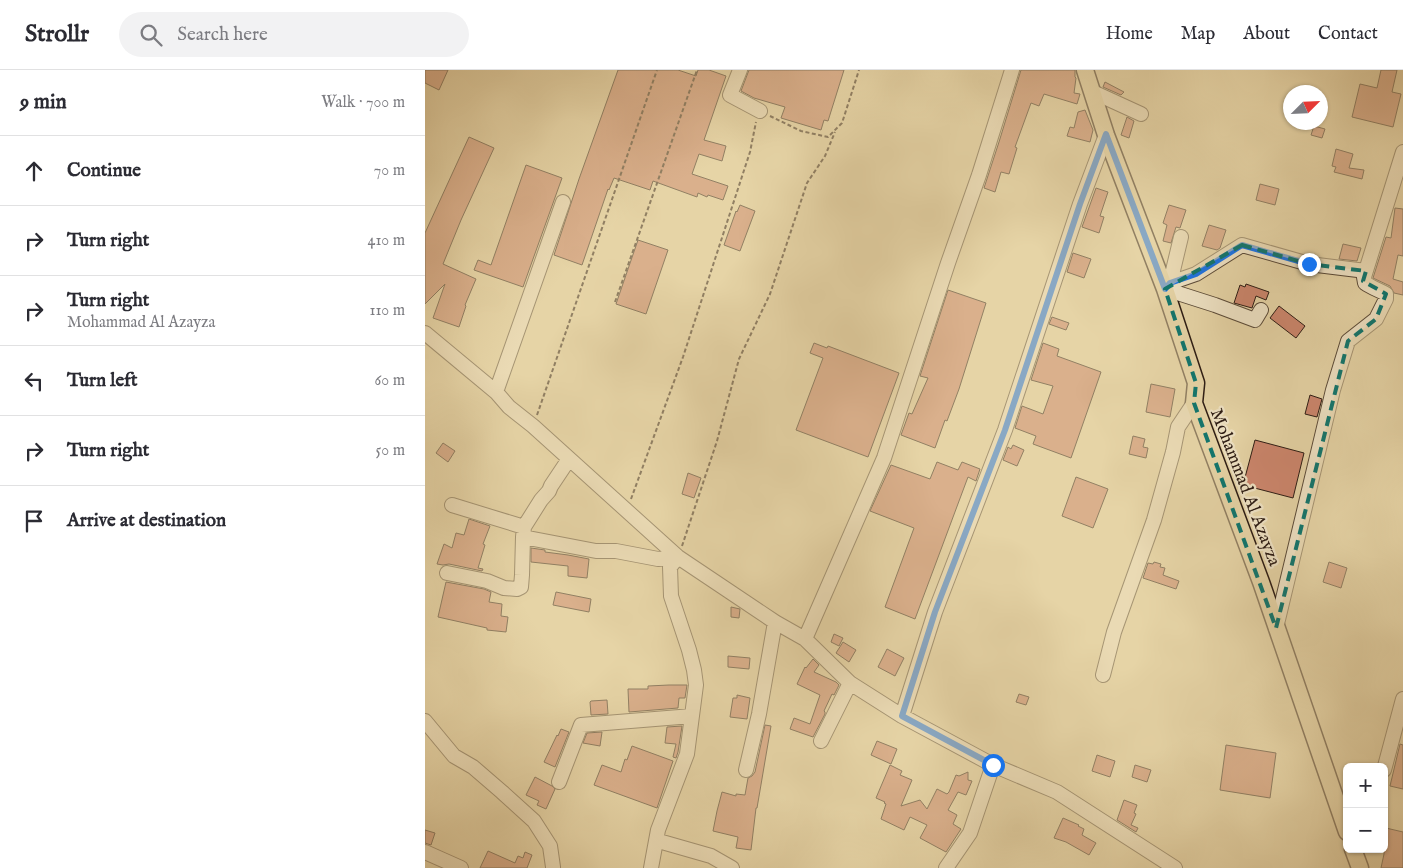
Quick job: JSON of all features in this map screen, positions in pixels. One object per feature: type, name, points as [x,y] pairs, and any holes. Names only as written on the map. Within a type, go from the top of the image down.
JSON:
[{"type":"main road","name":"Mohammad Al Azayza","points":[[1085,70],[1106,134],[1168,286],[1196,383],[1194,403],[1261,582],[1343,821]]},
{"type":"main road","points":[[1354,853],[1360,868]]},
{"type":"street","points":[[740,70],[730,95],[760,111]]},
{"type":"street","points":[[805,639],[884,458],[979,175],[1012,70]]},
{"type":"street","points":[[1093,92],[1141,114]]},
{"type":"street","points":[[902,716],[935,612],[1005,430],[1080,204],[1106,134]]},
{"type":"street","points":[[1276,628],[1333,390],[1348,341],[1376,319],[1386,299],[1386,294],[1373,288],[1365,282],[1364,278],[1403,152]]},
{"type":"street","points":[[496,392],[563,202]]},
{"type":"street","points":[[1168,286],[1181,237]]},
{"type":"street","points":[[1168,286],[1196,274],[1242,245],[1309,264],[1366,271]]},
{"type":"street","points":[[1168,286],[1255,320],[1261,310]]},
{"type":"street","points":[[425,333],[496,392],[509,408],[533,426],[678,557],[775,622],[805,639],[850,682],[902,716],[993,765],[1057,792],[1175,868]]},
{"type":"street","points":[[1103,675],[1114,632],[1154,520],[1178,427],[1194,403]]},
{"type":"street","points":[[447,572],[487,581],[504,588],[517,589],[521,587],[524,532],[541,500],[549,491],[569,459]]},
{"type":"street","points":[[453,505],[524,532],[596,551],[616,551],[658,559],[678,557]]},
{"type":"street","points":[[650,867],[659,830],[687,754],[696,686],[689,650],[671,596],[670,567],[678,557]]},
{"type":"street","points":[[746,770],[759,714],[775,622]]},
{"type":"street","points":[[821,741],[850,682]]},
{"type":"street","points":[[1386,763],[1403,699]]},
{"type":"street","points":[[559,782],[581,725],[691,716]]},
{"type":"street","points":[[425,721],[454,756],[473,768],[503,792],[533,821],[550,846],[554,868]]},
{"type":"street","points":[[946,868],[970,833],[993,765]]},
{"type":"street","points":[[657,842],[711,856],[732,868]]},
{"type":"street","points":[[425,852],[461,868]]},
{"type":"path","points":[[533,426],[657,70]]},
{"type":"path","points":[[615,302],[697,70]]},
{"type":"path","points":[[627,512],[683,357],[750,152],[760,111],[801,131],[828,137],[842,123],[859,70]]},
{"type":"path","points":[[678,557],[717,441],[739,359],[770,294],[807,183],[825,156],[836,129]]},
{"type":"highlighted area","points":[[1242,245],[1309,264],[1366,271],[1363,281],[1386,294],[1376,319],[1348,341],[1276,628],[1194,403],[1196,383],[1165,289]]},
{"type":"building","points":[[425,70],[448,70],[439,90],[425,83]]},
{"type":"building","points":[[618,70],[678,70],[696,76],[698,70],[709,70],[726,76],[704,140],[726,146],[722,161],[699,154],[692,174],[728,186],[723,200],[698,193],[697,197],[653,181],[650,190],[614,178],[608,189],[582,265],[554,255]]},
{"type":"building","points":[[749,70],[844,70],[828,121],[824,120],[821,130],[781,118],[785,107],[754,98],[741,91]]},
{"type":"building","points":[[1021,70],[1075,70],[1074,93],[1080,94],[1077,104],[1044,94],[1039,106],[1031,103],[1015,147],[1017,148],[1009,174],[1001,172],[995,192],[984,188]]},
{"type":"building","points":[[1381,70],[1397,70],[1392,92],[1401,94],[1393,127],[1352,117],[1360,84],[1377,88]]},
{"type":"building","points":[[1105,82],[1124,92],[1121,95],[1103,87]]},
{"type":"building","points":[[1085,110],[1093,130],[1090,142],[1067,136],[1070,127],[1074,128],[1078,112]]},
{"type":"building","points":[[1127,117],[1134,121],[1129,138],[1121,135]]},
{"type":"building","points":[[1313,130],[1325,130],[1322,138],[1311,135]]},
{"type":"building","points":[[469,137],[494,148],[443,264],[476,279],[465,305],[459,327],[433,318],[445,284],[425,304],[425,233]]},
{"type":"building","points":[[1336,149],[1353,154],[1349,168],[1364,170],[1362,179],[1334,172],[1336,167],[1332,166]]},
{"type":"building","points":[[526,165],[562,178],[523,287],[474,270],[478,260],[491,265]]},
{"type":"building","points":[[1260,184],[1279,189],[1275,205],[1256,200]]},
{"type":"building","points":[[1096,188],[1108,192],[1100,216],[1104,217],[1099,233],[1082,227]]},
{"type":"building","points":[[740,205],[755,211],[740,251],[724,245]]},
{"type":"building","points":[[1169,205],[1186,210],[1180,228],[1176,227],[1171,243],[1163,241],[1167,225],[1163,223]]},
{"type":"building","points":[[1395,208],[1403,209],[1403,256],[1398,255],[1393,279],[1403,282],[1403,295],[1394,293],[1390,286],[1373,278],[1386,237],[1391,238]]},
{"type":"building","points":[[1209,225],[1226,230],[1220,248],[1217,250],[1202,246]]},
{"type":"building","points":[[638,240],[668,250],[646,314],[616,304]]},
{"type":"building","points":[[1343,244],[1361,248],[1357,261],[1339,259]]},
{"type":"building","points":[[1073,253],[1091,259],[1084,278],[1067,272]]},
{"type":"building","points":[[1246,284],[1269,292],[1266,300],[1256,296],[1252,308],[1234,303],[1240,285],[1245,287]]},
{"type":"building","points":[[948,290],[986,303],[959,389],[935,448],[901,435],[909,413],[912,414],[928,378],[920,376]]},
{"type":"building","points":[[1279,306],[1305,326],[1296,338],[1270,318]]},
{"type":"building","points":[[1052,317],[1069,323],[1066,330],[1049,324]]},
{"type":"building","points":[[814,343],[827,348],[828,346],[899,373],[868,457],[796,430],[823,358],[810,353]]},
{"type":"building","points":[[1043,343],[1059,349],[1057,356],[1101,372],[1071,458],[1033,444],[1036,436],[1015,428],[1022,406],[1043,414],[1053,386],[1031,380]]},
{"type":"building","points":[[1151,384],[1175,389],[1170,417],[1146,412]]},
{"type":"building","points":[[1310,395],[1322,399],[1317,417],[1305,414]]},
{"type":"building","points":[[1133,436],[1145,439],[1143,447],[1148,448],[1146,458],[1129,454]]},
{"type":"building","points":[[1255,440],[1304,453],[1293,498],[1243,485]]},
{"type":"building","points":[[443,443],[455,451],[448,462],[436,453]]},
{"type":"building","points":[[1013,445],[1024,450],[1017,466],[1003,460],[1008,447],[1011,449]]},
{"type":"building","points":[[937,462],[958,470],[962,462],[980,469],[976,481],[968,477],[915,619],[885,607],[914,528],[870,511],[891,465],[930,479]]},
{"type":"building","points":[[688,473],[701,478],[694,498],[682,494]]},
{"type":"building","points":[[1076,477],[1108,489],[1093,528],[1062,516]]},
{"type":"building","points":[[469,519],[490,526],[483,544],[485,545],[478,568],[483,569],[482,571],[449,564],[437,564],[444,544],[452,548],[456,533],[464,535]]},
{"type":"building","points":[[531,548],[589,559],[587,578],[568,576],[568,566],[531,562]]},
{"type":"building","points":[[1154,562],[1161,564],[1160,567],[1165,568],[1163,575],[1179,581],[1176,589],[1143,578],[1148,563],[1153,564]]},
{"type":"building","points":[[1329,562],[1347,568],[1341,588],[1323,582]]},
{"type":"building","points":[[446,582],[491,592],[489,602],[502,604],[501,616],[508,617],[506,632],[487,630],[487,628],[438,617]]},
{"type":"building","points":[[556,592],[591,599],[589,612],[553,605]]},
{"type":"building","points":[[731,607],[740,609],[739,618],[731,617]]},
{"type":"building","points":[[834,634],[843,638],[839,646],[831,642]]},
{"type":"building","points":[[843,642],[856,650],[849,662],[836,653]]},
{"type":"building","points":[[887,649],[904,658],[895,676],[878,667]]},
{"type":"building","points":[[728,656],[750,658],[749,669],[728,667]]},
{"type":"building","points":[[813,659],[819,665],[814,672],[839,685],[834,695],[832,694],[824,711],[825,714],[813,737],[790,729],[794,718],[810,724],[820,695],[797,684],[805,667]]},
{"type":"building","points":[[687,685],[685,698],[679,698],[678,708],[629,712],[628,689],[648,689],[648,686]]},
{"type":"building","points":[[1019,694],[1029,697],[1026,705],[1016,702]]},
{"type":"building","points":[[737,695],[750,698],[747,719],[730,717],[733,698],[737,698]]},
{"type":"building","points":[[607,700],[608,714],[591,715],[591,701]]},
{"type":"building","points":[[765,725],[771,726],[756,808],[751,850],[736,848],[738,837],[713,831],[717,811],[722,792],[736,796],[736,794],[745,795],[748,778],[755,772]]},
{"type":"building","points":[[682,726],[676,758],[673,757],[676,744],[665,743],[667,727]]},
{"type":"building","points":[[561,729],[569,732],[555,767],[544,762]]},
{"type":"building","points":[[602,732],[600,746],[583,743],[587,733]]},
{"type":"building","points":[[877,741],[897,749],[891,764],[871,755]]},
{"type":"building","points":[[1400,744],[1403,745],[1403,789],[1390,786]]},
{"type":"building","points":[[1226,745],[1276,753],[1270,798],[1220,790]]},
{"type":"building","points":[[632,746],[673,761],[657,808],[594,785],[602,765],[621,772]]},
{"type":"building","points":[[1097,755],[1115,761],[1110,777],[1092,771]]},
{"type":"building","points":[[890,765],[902,771],[900,775],[912,780],[901,806],[920,800],[927,809],[937,789],[947,794],[956,775],[959,776],[968,772],[968,780],[972,781],[966,795],[958,792],[948,810],[957,815],[953,824],[961,829],[946,852],[920,838],[927,825],[910,817],[904,830],[881,819],[886,804],[876,798]]},
{"type":"building","points":[[1135,765],[1151,770],[1147,782],[1132,777]]},
{"type":"building","points":[[535,777],[555,789],[546,809],[537,805],[539,801],[526,795]]},
{"type":"building","points":[[1124,800],[1137,805],[1134,813],[1136,814],[1131,825],[1138,828],[1136,832],[1117,820]]},
{"type":"building","points":[[1063,818],[1079,825],[1084,829],[1082,835],[1096,843],[1089,855],[1066,842],[1054,838]]},
{"type":"building","points":[[1388,828],[1403,832],[1403,868],[1381,868],[1384,854],[1388,853]]},
{"type":"building","points":[[425,830],[435,833],[431,845],[425,843]]},
{"type":"building","points":[[488,851],[515,863],[518,856],[523,858],[525,852],[532,855],[527,868],[480,868]]},
{"type":"route","points":[[993,765],[902,716],[935,612],[1005,430],[1080,204],[1106,134],[1165,289],[1170,283],[1196,274],[1242,245],[1309,264]]}]
